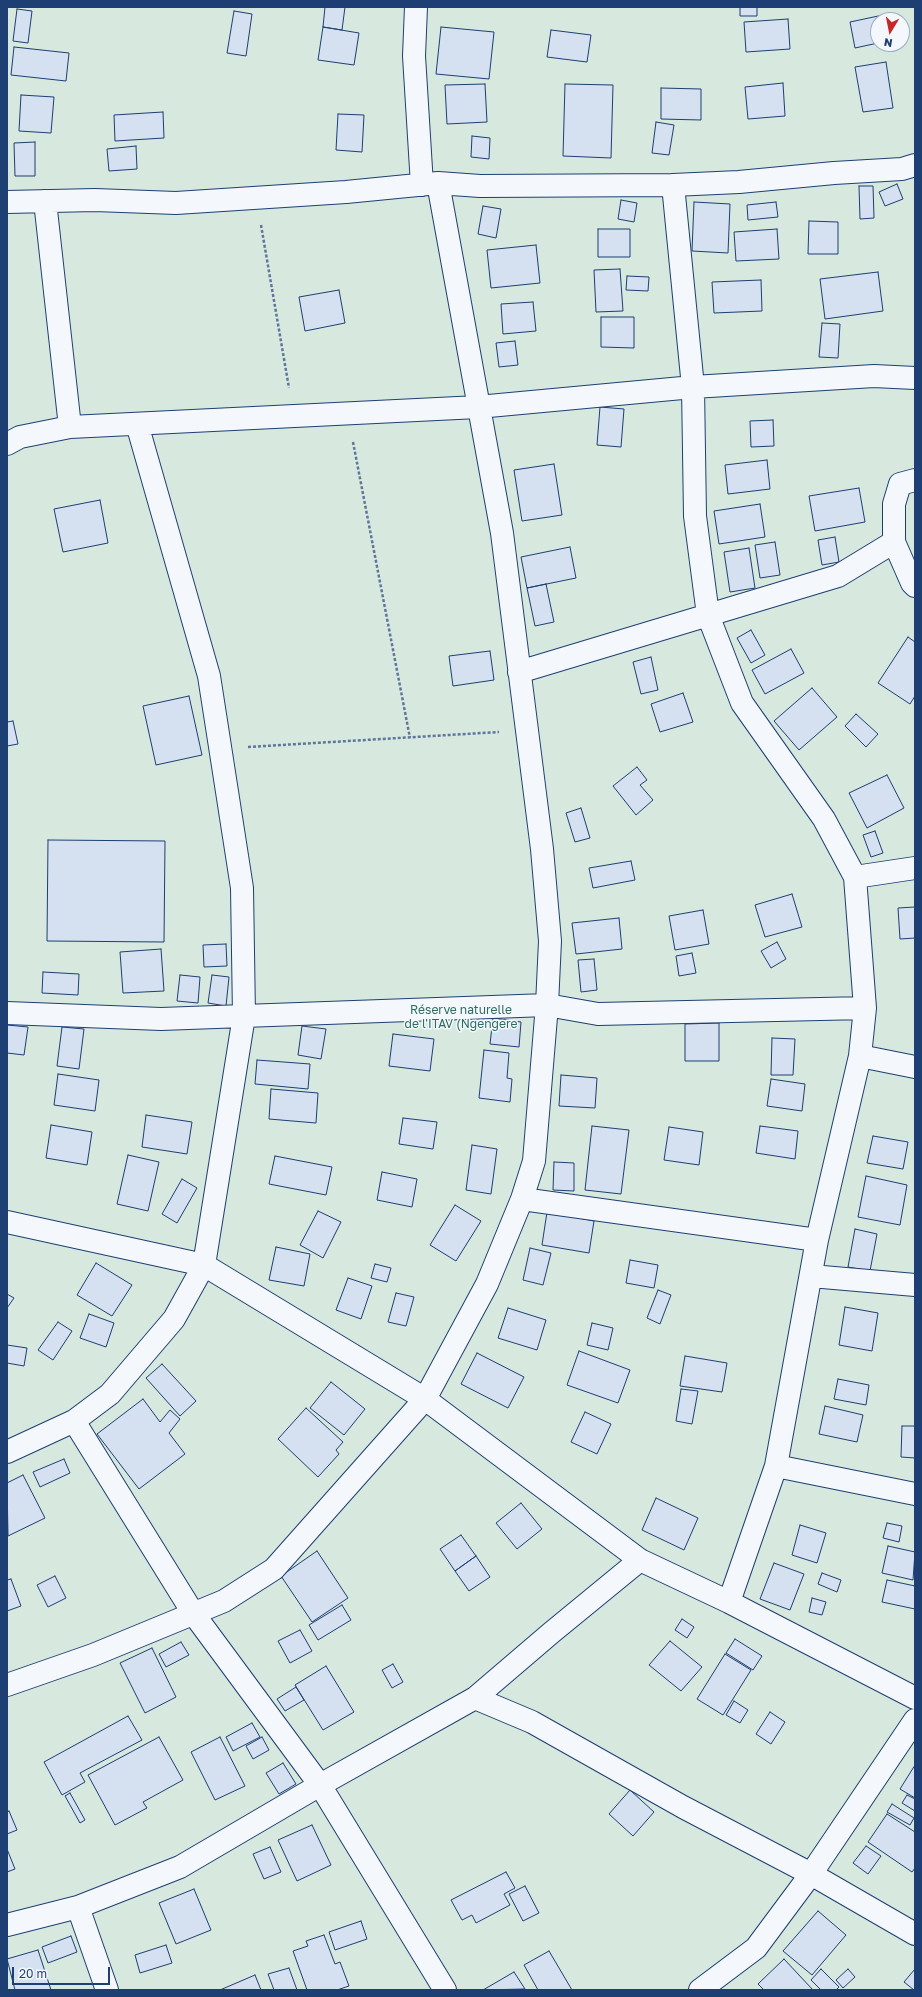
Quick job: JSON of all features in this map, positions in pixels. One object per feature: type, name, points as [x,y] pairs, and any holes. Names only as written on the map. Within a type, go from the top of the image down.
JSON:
[{"type":"street","points":[[7,1685],[93,1655],[224,1601],[274,1569],[425,1398],[487,1284],[522,1199],[534,1160],[547,1005],[550,941],[542,849],[502,533],[478,407],[430,184],[414,56],[416,7]]},
{"type":"street","points":[[7,202],[95,200],[176,203],[346,192],[430,184],[480,186],[673,185],[739,182],[834,173],[914,168]]},
{"type":"street","points":[[673,185],[693,387],[696,516],[708,615],[742,703],[824,819],[855,877],[865,1008],[860,1056],[817,1240],[776,1466],[729,1602]]},
{"type":"street","points":[[45,201],[70,427]]},
{"type":"street","points":[[7,444],[20,437],[70,427],[478,407],[693,387],[874,376],[915,378]]},
{"type":"street","points":[[7,1452],[74,1421],[110,1394],[174,1318],[204,1265],[244,1016],[242,888],[209,676],[137,424]]},
{"type":"street","points":[[915,480],[900,484],[894,504],[894,542],[912,584],[915,586]]},
{"type":"street","points":[[519,672],[838,576],[894,542]]},
{"type":"street","points":[[855,877],[915,868]]},
{"type":"street","points":[[7,1013],[161,1019],[547,1005],[598,1014],[865,1008]]},
{"type":"street","points":[[860,1056],[915,1066]]},
{"type":"street","points":[[522,1199],[817,1240]]},
{"type":"street","points":[[7,1222],[204,1265],[425,1398],[640,1560],[729,1602],[915,1698]]},
{"type":"street","points":[[811,1276],[915,1285]]},
{"type":"street","points":[[74,1421],[193,1613],[320,1785],[445,1990]]},
{"type":"street","points":[[776,1466],[915,1494]]},
{"type":"street","points":[[7,1924],[78,1907],[180,1867],[320,1785],[475,1698],[640,1560]]},
{"type":"street","points":[[475,1698],[532,1722],[676,1804],[811,1874],[915,1934]]},
{"type":"street","points":[[700,1990],[756,1948],[811,1874],[915,1720]]},
{"type":"street","points":[[78,1907],[107,1990]]},
{"type":"path","points":[[257,198],[294,416]]},
{"type":"path","points":[[347,413],[410,738]]},
{"type":"path","points":[[220,748],[527,730]]},
{"type":"green space","name":"Réserve naturelle de l'ITAV (Ngengere","points":[[7,7],[915,7],[915,1990],[7,1990]]},
{"type":"building","points":[[325,7],[345,7],[342,30],[323,27]]},
{"type":"building","points":[[740,7],[757,7],[757,16],[740,16]]},
{"type":"building","points":[[17,9],[32,11],[28,43],[13,41]]},
{"type":"building","points":[[234,11],[252,14],[246,56],[227,53]]},
{"type":"building","points":[[870,18],[870,45],[855,48],[850,22]]},
{"type":"building","points":[[788,19],[790,49],[746,52],[744,22]]},
{"type":"building","points":[[323,27],[359,33],[354,65],[318,60]]},
{"type":"building","points":[[441,27],[494,32],[489,79],[436,74]]},
{"type":"building","points":[[551,30],[591,35],[587,62],[547,57]]},
{"type":"building","points":[[14,47],[69,53],[66,81],[11,75]]},
{"type":"building","points":[[886,62],[893,108],[863,112],[855,67]]},
{"type":"building","points":[[783,83],[785,116],[748,119],[745,87]]},
{"type":"building","points":[[485,84],[487,122],[447,124],[445,85]]},
{"type":"building","points":[[565,84],[613,85],[611,158],[563,156]]},
{"type":"building","points":[[661,88],[701,89],[701,120],[661,119]]},
{"type":"building","points":[[21,95],[54,97],[51,133],[19,131]]},
{"type":"building","points":[[163,112],[164,138],[115,141],[114,115]]},
{"type":"building","points":[[338,114],[364,115],[362,152],[336,150]]},
{"type":"building","points":[[656,122],[674,125],[669,155],[652,153]]},
{"type":"building","points":[[472,136],[490,138],[489,159],[471,157]]},
{"type":"building","points":[[35,142],[35,176],[15,176],[14,143]]},
{"type":"building","points":[[136,146],[137,169],[109,171],[107,149]]},
{"type":"building","points":[[897,184],[903,199],[885,206],[879,192]]},
{"type":"building","points":[[859,186],[873,186],[874,218],[860,219]]},
{"type":"building","points":[[621,200],[637,203],[634,222],[618,219]]},
{"type":"building","points":[[694,202],[730,204],[728,253],[692,251]]},
{"type":"building","points":[[776,202],[778,217],[748,220],[747,205]]},
{"type":"building","points":[[483,206],[501,209],[496,238],[478,234]]},
{"type":"building","points":[[809,221],[838,222],[838,254],[808,254]]},
{"type":"building","points":[[598,229],[630,229],[630,257],[598,257]]},
{"type":"building","points":[[777,229],[779,259],[736,261],[734,232]]},
{"type":"building","points":[[536,245],[540,283],[491,288],[487,250]]},
{"type":"building","points":[[620,269],[623,311],[596,312],[594,270]]},
{"type":"building","points":[[878,272],[883,311],[825,319],[820,279]]},
{"type":"building","points":[[627,276],[649,277],[648,291],[626,290]]},
{"type":"building","points":[[761,280],[762,311],[714,313],[712,282]]},
{"type":"building","points":[[339,290],[345,323],[305,331],[299,297]]},
{"type":"building","points":[[533,302],[536,331],[503,334],[501,304]]},
{"type":"building","points":[[601,317],[634,317],[634,348],[601,347]]},
{"type":"building","points":[[822,323],[840,324],[838,358],[819,357]]},
{"type":"building","points":[[515,341],[518,365],[499,367],[496,343]]},
{"type":"building","points":[[600,407],[624,409],[621,447],[597,445]]},
{"type":"building","points":[[773,420],[774,446],[751,447],[750,421]]},
{"type":"building","points":[[767,460],[770,489],[728,494],[725,465]]},
{"type":"building","points":[[554,464],[562,515],[522,521],[514,470]]},
{"type":"building","points":[[859,488],[865,522],[815,531],[809,496]]},
{"type":"building","points":[[100,500],[108,543],[63,552],[54,509]]},
{"type":"building","points":[[760,504],[765,537],[719,544],[714,511]]},
{"type":"building","points":[[835,537],[839,562],[822,565],[818,540]]},
{"type":"building","points":[[775,542],[780,575],[760,578],[755,545]]},
{"type":"building","points":[[570,547],[576,578],[527,588],[521,557]]},
{"type":"building","points":[[749,548],[755,588],[730,592],[724,552]]},
{"type":"building","points":[[546,584],[554,622],[535,626],[527,588]]},
{"type":"building","points":[[751,630],[765,655],[751,663],[737,638]]},
{"type":"building","points":[[908,637],[915,642],[915,696],[910,704],[878,683]]},
{"type":"building","points":[[791,649],[804,673],[765,694],[752,670]]},
{"type":"building","points":[[490,651],[494,680],[453,686],[449,656]]},
{"type":"building","points":[[651,657],[658,690],[641,694],[633,662]]},
{"type":"building","points":[[812,688],[837,717],[799,750],[774,721]]},
{"type":"building","points":[[683,693],[693,722],[660,732],[651,704]]},
{"type":"building","points":[[189,696],[202,755],[156,765],[143,706]]},
{"type":"building","points":[[856,714],[878,734],[866,747],[845,726]]},
{"type":"building","points":[[13,721],[18,744],[7,746],[7,722]]},
{"type":"building","points":[[637,767],[647,780],[640,785],[653,800],[636,815],[613,786]]},
{"type":"building","points":[[887,775],[904,808],[867,828],[849,793]]},
{"type":"building","points":[[581,808],[590,838],[575,842],[566,813]]},
{"type":"building","points":[[875,831],[883,853],[871,857],[863,835]]},
{"type":"building","points":[[48,840],[165,841],[164,942],[47,941]]},
{"type":"building","points":[[631,861],[635,880],[593,888],[589,868]]},
{"type":"building","points":[[792,894],[802,927],[765,937],[755,905]]},
{"type":"building","points":[[915,907],[915,938],[900,939],[898,908]]},
{"type":"building","points":[[703,910],[709,944],[675,950],[669,916]]},
{"type":"building","points":[[619,918],[622,949],[576,954],[572,923]]},
{"type":"building","points":[[777,942],[786,959],[771,968],[761,951]]},
{"type":"building","points":[[226,944],[227,966],[204,967],[203,945]]},
{"type":"building","points":[[161,949],[164,991],[123,993],[120,952]]},
{"type":"building","points":[[692,953],[696,973],[679,976],[676,956]]},
{"type":"building","points":[[594,959],[597,990],[581,992],[578,960]]},
{"type":"building","points":[[43,972],[79,974],[78,995],[42,993]]},
{"type":"building","points":[[180,975],[200,977],[198,1003],[177,1001]]},
{"type":"building","points":[[212,975],[229,977],[226,1006],[208,1003]]},
{"type":"building","points":[[493,1018],[521,1022],[519,1047],[490,1044]]},
{"type":"building","points":[[719,1023],[719,1061],[685,1061],[685,1024]]},
{"type":"building","points":[[7,1025],[28,1027],[24,1055],[7,1053]]},
{"type":"building","points":[[302,1026],[326,1029],[321,1059],[298,1055]]},
{"type":"building","points":[[62,1027],[84,1029],[79,1069],[57,1066]]},
{"type":"building","points":[[393,1034],[434,1039],[430,1071],[389,1066]]},
{"type":"building","points":[[772,1038],[795,1039],[793,1075],[771,1075]]},
{"type":"building","points":[[484,1050],[509,1053],[507,1078],[512,1079],[510,1102],[479,1098]]},
{"type":"building","points":[[257,1060],[310,1064],[308,1089],[255,1084]]},
{"type":"building","points":[[58,1074],[99,1080],[95,1111],[54,1105]]},
{"type":"building","points":[[561,1075],[597,1078],[595,1108],[559,1106]]},
{"type":"building","points":[[771,1079],[805,1084],[802,1111],[767,1106]]},
{"type":"building","points":[[271,1089],[318,1093],[316,1123],[269,1119]]},
{"type":"building","points":[[146,1115],[192,1122],[187,1154],[142,1147]]},
{"type":"building","points":[[403,1118],[437,1122],[433,1149],[399,1144]]},
{"type":"building","points":[[51,1125],[92,1132],[87,1165],[46,1158]]},
{"type":"building","points":[[592,1126],[629,1130],[621,1194],[585,1190]]},
{"type":"building","points":[[760,1126],[798,1131],[795,1159],[756,1153]]},
{"type":"building","points":[[669,1127],[703,1132],[699,1165],[664,1160]]},
{"type":"building","points":[[873,1136],[908,1142],[903,1169],[867,1163]]},
{"type":"building","points":[[472,1145],[497,1149],[491,1194],[466,1190]]},
{"type":"building","points":[[128,1155],[159,1162],[148,1211],[117,1204]]},
{"type":"building","points":[[275,1156],[332,1167],[326,1195],[269,1184]]},
{"type":"building","points":[[554,1162],[574,1163],[574,1191],[553,1190]]},
{"type":"building","points":[[382,1172],[417,1179],[412,1207],[377,1200]]},
{"type":"building","points":[[866,1176],[907,1185],[900,1225],[858,1217]]},
{"type":"building","points":[[182,1179],[197,1188],[177,1223],[162,1214]]},
{"type":"building","points":[[455,1205],[481,1221],[456,1261],[430,1245]]},
{"type":"building","points":[[318,1211],[341,1222],[323,1258],[300,1245]]},
{"type":"building","points":[[547,1212],[594,1221],[589,1253],[542,1245]]},
{"type":"building","points":[[855,1229],[877,1234],[870,1271],[848,1267]]},
{"type":"building","points":[[276,1247],[310,1254],[304,1286],[269,1280]]},
{"type":"building","points":[[530,1248],[551,1253],[543,1285],[523,1280]]},
{"type":"building","points":[[630,1260],[658,1265],[654,1288],[626,1283]]},
{"type":"building","points":[[96,1263],[132,1285],[112,1316],[77,1295]]},
{"type":"building","points":[[375,1264],[391,1268],[387,1282],[371,1278]]},
{"type":"building","points":[[348,1278],[372,1286],[361,1319],[336,1310]]},
{"type":"building","points":[[658,1290],[671,1295],[660,1324],[647,1318]]},
{"type":"building","points":[[396,1293],[414,1297],[406,1326],[388,1322]]},
{"type":"building","points":[[7,1294],[14,1298],[7,1308]]},
{"type":"building","points":[[845,1307],[878,1313],[872,1351],[839,1345]]},
{"type":"building","points":[[508,1308],[546,1320],[537,1350],[498,1338]]},
{"type":"building","points":[[89,1314],[114,1323],[106,1347],[80,1338]]},
{"type":"building","points":[[58,1322],[72,1331],[53,1360],[38,1350]]},
{"type":"building","points":[[592,1323],[613,1328],[608,1350],[587,1345]]},
{"type":"building","points":[[7,1345],[27,1348],[24,1366],[7,1363]]},
{"type":"building","points":[[579,1351],[630,1370],[618,1403],[567,1385]]},
{"type":"building","points":[[477,1353],[524,1377],[508,1408],[461,1384]]},
{"type":"building","points":[[685,1356],[727,1363],[722,1392],[680,1386]]},
{"type":"building","points":[[162,1364],[196,1401],[180,1416],[146,1378]]},
{"type":"building","points":[[838,1379],[869,1385],[866,1405],[834,1399]]},
{"type":"building","points":[[331,1382],[365,1409],[344,1435],[310,1408]]},
{"type":"building","points":[[681,1389],[698,1391],[692,1424],[676,1421]]},
{"type":"building","points":[[143,1399],[160,1422],[170,1410],[180,1419],[169,1433],[185,1454],[139,1489],[97,1434]]},
{"type":"building","points":[[825,1406],[863,1415],[857,1442],[819,1434]]},
{"type":"building","points":[[306,1408],[343,1442],[336,1450],[339,1454],[318,1477],[278,1439]]},
{"type":"building","points":[[585,1412],[611,1424],[597,1454],[571,1442]]},
{"type":"building","points":[[902,1426],[915,1426],[915,1458],[901,1457]]},
{"type":"building","points":[[64,1459],[70,1473],[40,1487],[33,1472]]},
{"type":"building","points":[[23,1475],[45,1518],[8,1536],[7,1483]]},
{"type":"building","points":[[656,1498],[698,1518],[684,1550],[642,1530]]},
{"type":"building","points":[[521,1503],[542,1529],[517,1549],[496,1523]]},
{"type":"building","points":[[887,1523],[902,1526],[899,1542],[883,1538]]},
{"type":"building","points":[[800,1525],[826,1533],[817,1563],[792,1555]]},
{"type":"building","points":[[461,1535],[476,1556],[455,1571],[440,1549]]},
{"type":"building","points":[[888,1546],[915,1552],[913,1580],[882,1573]]},
{"type":"building","points":[[317,1551],[348,1598],[312,1622],[281,1576]]},
{"type":"building","points":[[476,1556],[490,1577],[469,1591],[455,1571]]},
{"type":"building","points":[[774,1563],[804,1574],[790,1610],[760,1599]]},
{"type":"building","points":[[822,1573],[841,1580],[837,1592],[818,1584]]},
{"type":"building","points":[[55,1576],[66,1598],[48,1607],[37,1585]]},
{"type":"building","points":[[11,1579],[21,1606],[7,1611],[7,1580]]},
{"type":"building","points":[[887,1580],[915,1586],[915,1609],[882,1602]]},
{"type":"building","points":[[812,1598],[826,1602],[822,1615],[809,1612]]},
{"type":"building","points":[[342,1605],[351,1620],[318,1640],[309,1625]]},
{"type":"building","points":[[682,1619],[694,1627],[687,1638],[675,1630]]},
{"type":"building","points":[[300,1630],[312,1651],[290,1663],[278,1641]]},
{"type":"building","points":[[735,1639],[762,1656],[753,1670],[726,1653]]},
{"type":"building","points":[[670,1641],[702,1667],[681,1691],[649,1665]]},
{"type":"building","points":[[181,1642],[189,1655],[166,1667],[159,1654]]},
{"type":"building","points":[[152,1648],[176,1697],[145,1713],[120,1663]]},
{"type":"building","points":[[725,1654],[751,1670],[723,1715],[697,1699]]},
{"type":"building","points":[[393,1664],[403,1682],[392,1688],[382,1670]]},
{"type":"building","points":[[326,1666],[354,1712],[323,1730],[295,1685]]},
{"type":"building","points":[[296,1687],[304,1700],[285,1711],[277,1699]]},
{"type":"building","points":[[734,1701],[748,1710],[740,1723],[726,1715]]},
{"type":"building","points":[[770,1712],[785,1722],[771,1744],[756,1734]]},
{"type":"building","points":[[128,1716],[142,1740],[80,1773],[85,1782],[62,1795],[44,1762]]},
{"type":"building","points":[[252,1723],[260,1737],[233,1751],[226,1737]]},
{"type":"building","points":[[159,1737],[183,1780],[143,1802],[147,1808],[115,1825],[88,1775]]},
{"type":"building","points":[[220,1737],[245,1786],[215,1800],[191,1752]]},
{"type":"building","points":[[262,1737],[269,1750],[253,1759],[246,1746]]},
{"type":"building","points":[[283,1763],[296,1784],[279,1794],[266,1773]]},
{"type":"building","points":[[915,1765],[915,1798],[900,1789]]},
{"type":"building","points":[[630,1790],[654,1812],[633,1836],[609,1814]]},
{"type":"building","points":[[70,1793],[85,1820],[80,1823],[65,1796]]},
{"type":"building","points":[[907,1795],[915,1799],[915,1811],[902,1803]]},
{"type":"building","points":[[892,1804],[914,1818],[910,1825],[887,1812]]},
{"type":"building","points":[[9,1811],[17,1830],[7,1834],[7,1812]]},
{"type":"building","points":[[887,1814],[915,1832],[915,1868],[912,1872],[868,1842]]},
{"type":"building","points":[[312,1825],[331,1865],[297,1881],[278,1840]]},
{"type":"building","points":[[866,1846],[881,1856],[868,1874],[853,1863]]},
{"type":"building","points":[[270,1847],[281,1872],[264,1879],[253,1854]]},
{"type":"building","points":[[7,1849],[15,1869],[7,1872]]},
{"type":"building","points":[[506,1872],[515,1888],[504,1894],[510,1905],[476,1923],[472,1915],[462,1920],[451,1900]]},
{"type":"building","points":[[525,1886],[539,1913],[523,1921],[509,1894]]},
{"type":"building","points":[[194,1889],[211,1930],[176,1944],[159,1903]]},
{"type":"building","points":[[818,1911],[846,1935],[812,1975],[783,1951]]},
{"type":"building","points":[[361,1921],[367,1939],[335,1950],[329,1932]]},
{"type":"building","points":[[324,1935],[335,1964],[340,1962],[349,1986],[337,1990],[307,1990],[293,1951],[308,1946],[306,1941]]},
{"type":"building","points":[[71,1936],[77,1952],[48,1963],[42,1947]]},
{"type":"building","points":[[166,1945],[172,1963],[140,1973],[135,1955]]},
{"type":"building","points":[[38,1950],[51,1990],[15,1990],[7,1959]]},
{"type":"building","points":[[549,1951],[572,1990],[538,1990],[524,1965]]},
{"type":"building","points":[[784,1959],[813,1990],[764,1990],[758,1984]]},
{"type":"building","points":[[289,1968],[297,1990],[274,1990],[268,1974]]},
{"type":"building","points":[[821,1969],[839,1987],[836,1990],[821,1990],[811,1980]]},
{"type":"building","points":[[848,1969],[855,1977],[843,1988],[836,1980]]},
{"type":"building","points":[[915,1969],[915,1990],[914,1990],[904,1982]]},
{"type":"building","points":[[514,1972],[525,1989],[483,1990]]},
{"type":"building","points":[[255,1975],[261,1990],[220,1990]]}]
